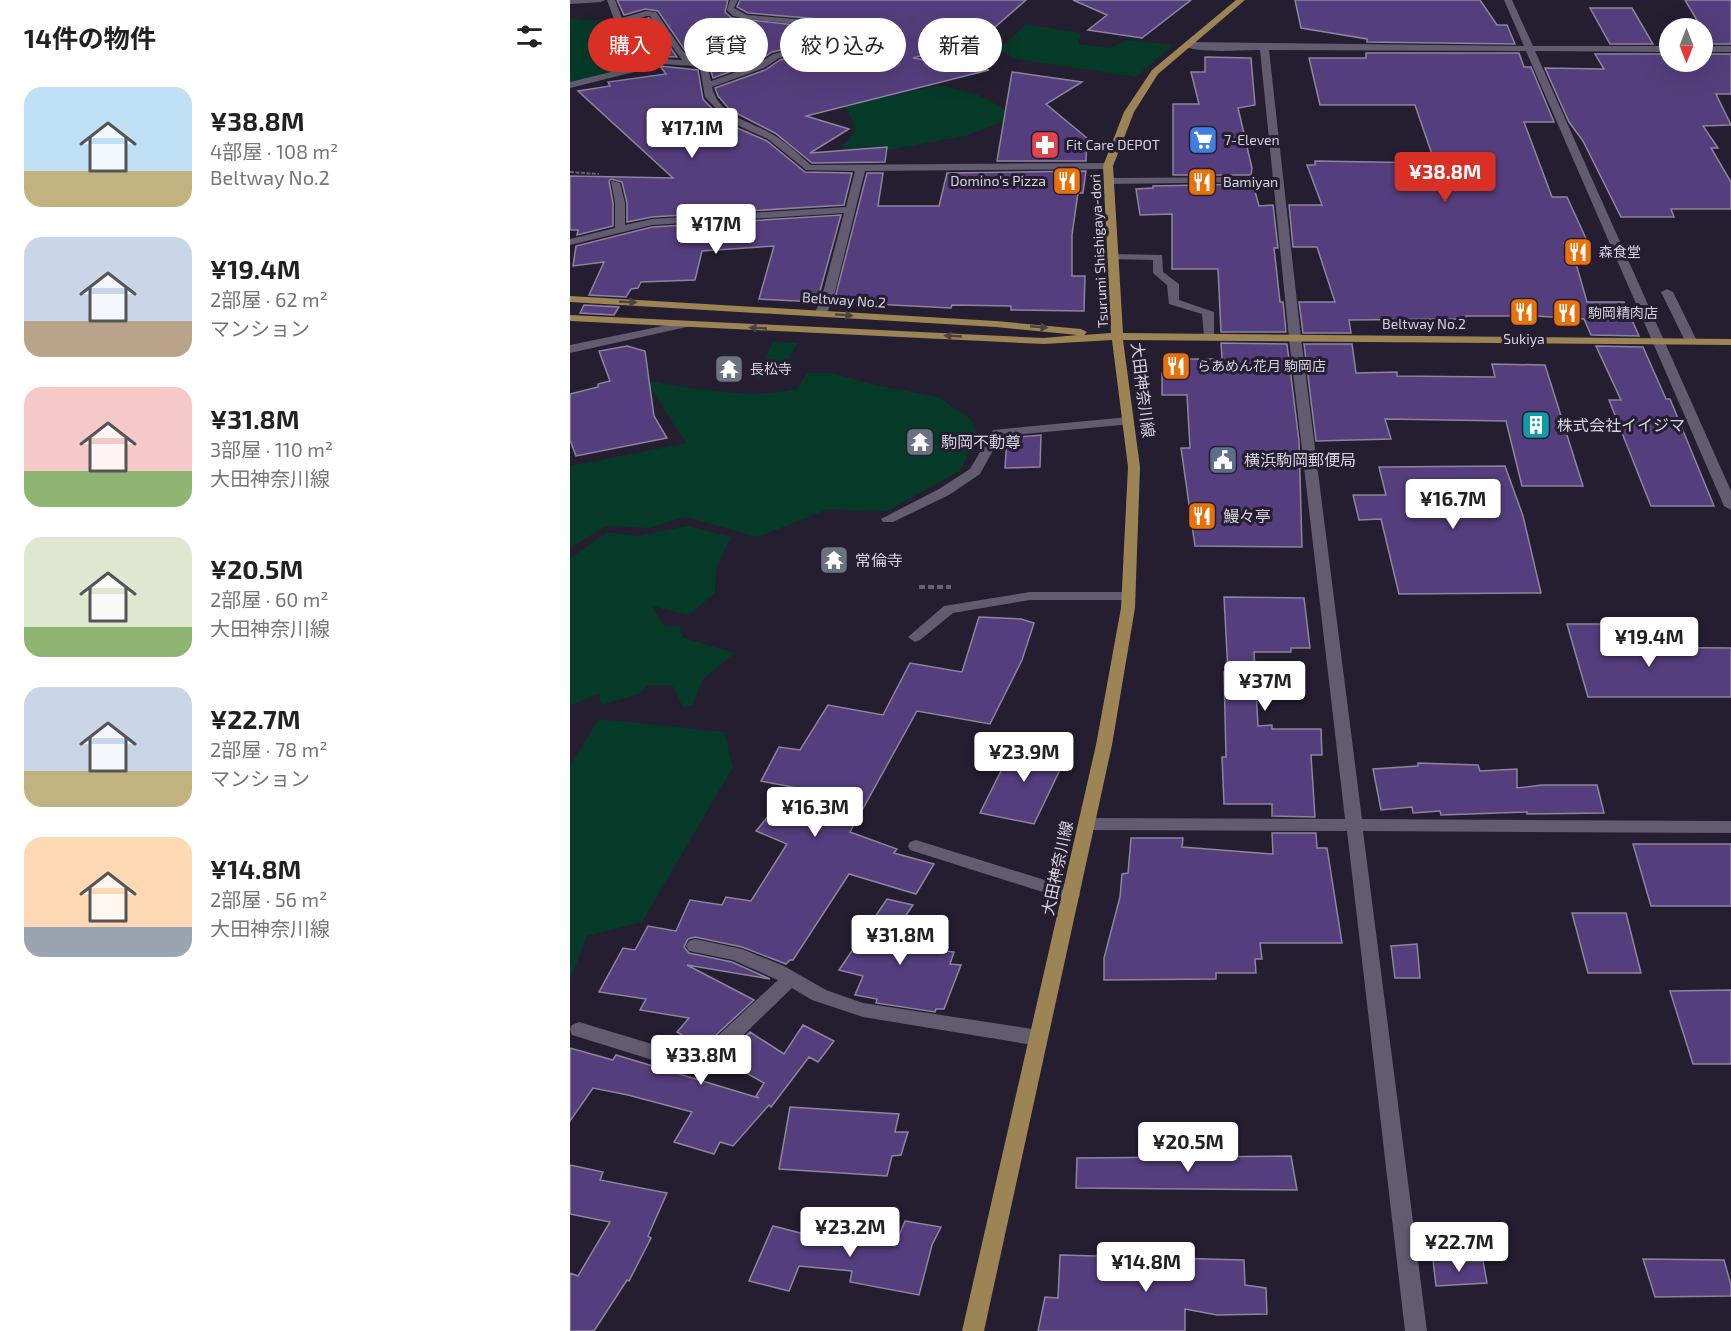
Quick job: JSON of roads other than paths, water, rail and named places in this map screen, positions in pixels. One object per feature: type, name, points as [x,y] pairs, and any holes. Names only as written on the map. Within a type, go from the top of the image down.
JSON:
[{"type":"main road","name":"Tsurumi Shishigaya-dori","points":[[1116,336],[1108,166],[1129,112],[1155,72],[1241,0]]},
{"type":"main road","name":"Beltway No.2","points":[[570,299],[1053,328],[1116,336]]},
{"type":"main road","name":"Beltway No.2","points":[[570,318],[1044,341],[1116,336],[1731,342]]},
{"type":"main road","name":"大田神奈川線","points":[[973,1331],[1104,745],[1128,596],[1134,467],[1116,336]]},
{"type":"street","points":[[570,2],[601,0]]},
{"type":"street","points":[[611,0],[618,18]]},
{"type":"street","points":[[734,0],[730,8],[736,14],[780,19]]},
{"type":"street","points":[[1508,0],[1731,506]]},
{"type":"street","points":[[631,18],[646,13],[653,14],[656,18]]},
{"type":"street","points":[[672,42],[684,57]]},
{"type":"street","points":[[1186,45],[1659,49]]},
{"type":"street","points":[[1264,47],[1296,338],[1416,1331]]},
{"type":"street","points":[[1713,49],[1731,49]]},
{"type":"street","points":[[709,85],[761,66],[780,55]]},
{"type":"street","points":[[570,85],[624,72]]},
{"type":"street","points":[[705,72],[710,97],[731,119],[771,137],[809,168],[1108,166]]},
{"type":"street","points":[[822,313],[861,168]]},
{"type":"street","points":[[1108,181],[1255,180]]},
{"type":"street","points":[[615,183],[620,203],[620,228]]},
{"type":"street","points":[[570,242],[620,228],[664,221],[849,210]]},
{"type":"street","points":[[1112,257],[1158,257],[1158,273],[1173,284],[1173,302],[1208,312],[1210,338]]},
{"type":"street","points":[[1667,292],[1691,341]]},
{"type":"street","points":[[570,349],[687,324]]},
{"type":"street","points":[[888,519],[944,492],[975,471],[997,433],[1128,421]]},
{"type":"street","points":[[915,637],[949,609],[1030,596],[1128,596]]},
{"type":"street","points":[[1087,824],[1731,827]]},
{"type":"street","points":[[916,846],[1071,895]]},
{"type":"street","points":[[695,946],[736,954],[778,971],[819,995],[863,1010],[1039,1038]]},
{"type":"street","points":[[579,1030],[698,1066],[768,998],[790,980]]},
{"type":"place","name":"7-Eleven","points":[[1203,140]]},
{"type":"place","name":"Fit Care DEPOT","points":[[1045,145]]},
{"type":"place","name":"Domino's Pizza","points":[[1067,181]]},
{"type":"place","name":"Bamiyan","points":[[1202,182]]},
{"type":"place","name":"森食堂","points":[[1578,252]]},
{"type":"place","name":"Sukiya","points":[[1524,312]]},
{"type":"place","name":"駒岡精肉店","points":[[1567,313]]},
{"type":"place","name":"らあめん花月 駒岡店","points":[[1176,366]]},
{"type":"place","name":"長松寺","points":[[729,369]]},
{"type":"place","name":"株式会社イイジマ","points":[[1536,425]]},
{"type":"place","name":"駒岡不動尊","points":[[920,442]]},
{"type":"place","name":"横浜駒岡郵便局","points":[[1223,460]]},
{"type":"place","name":"鰻々亭","points":[[1202,516]]},
{"type":"place","name":"常倫寺","points":[[834,560]]}]
